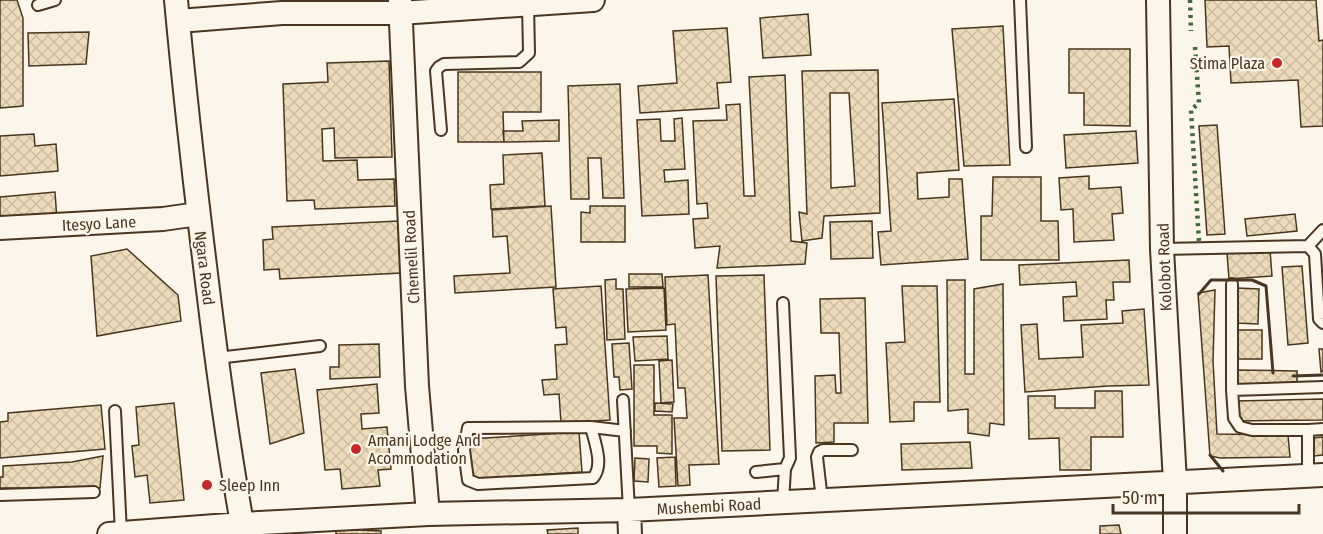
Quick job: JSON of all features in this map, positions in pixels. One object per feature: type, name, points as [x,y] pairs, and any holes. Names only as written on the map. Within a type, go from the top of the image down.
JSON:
[{"type":"street","points":[[177,11],[282,13],[400,6],[528,4],[593,0]]},
{"type":"street","name":"Kolobot Road","points":[[1158,0],[1162,249],[1176,482],[1175,534]]},
{"type":"street","name":"Chemelil Road","points":[[400,6],[417,386],[428,514]]},
{"type":"street","name":"Ngara Road","points":[[177,11],[198,214],[216,358],[243,529]]},
{"type":"street","name":"Itesyo Lane","points":[[0,228],[163,219],[198,214]]},
{"type":"street","name":"Mushembi Road","points":[[115,534],[243,529],[428,514],[629,510],[1315,476]]},
{"type":"street","points":[[629,510],[630,534]]},
{"type":"lane","points":[[38,5],[56,0]]},
{"type":"lane","points":[[1020,0],[1026,147]]},
{"type":"lane","points":[[441,130],[436,71],[444,64],[519,62],[529,53],[528,4]]},
{"type":"lane","points":[[1308,246],[1323,230]]},
{"type":"lane","points":[[1162,249],[1308,246],[1315,254],[1319,318],[1323,323]]},
{"type":"lane","points":[[1232,284],[1234,418],[1240,427],[1252,430],[1323,429]]},
{"type":"lane","points":[[783,303],[790,458],[785,469],[783,502]]},
{"type":"lane","points":[[216,358],[320,346]]},
{"type":"lane","points":[[1232,390],[1323,387]]},
{"type":"lane","points":[[623,400],[629,510]]},
{"type":"lane","points":[[115,411],[115,534]]},
{"type":"lane","points":[[591,427],[598,461],[598,472],[593,478],[478,484],[468,480],[464,450],[468,428],[591,427],[625,431]]},
{"type":"lane","points":[[1308,430],[1315,476]]},
{"type":"lane","points":[[822,500],[817,457],[819,452],[852,450]]},
{"type":"lane","points":[[756,472],[785,469]]},
{"type":"lane","points":[[0,495],[94,492]]},
{"type":"building","points":[[0,0],[17,0],[23,18],[23,106],[0,108]]},
{"type":"building","name":"Stima Plaza","points":[[1205,0],[1316,0],[1319,41],[1323,40],[1323,126],[1301,127],[1298,80],[1231,83],[1229,46],[1207,47]]},
{"type":"building","points":[[808,14],[811,55],[763,58],[760,18]]},
{"type":"building","points":[[1003,26],[1010,165],[964,166],[952,29]]},
{"type":"building","points":[[727,28],[731,82],[717,83],[719,108],[640,113],[638,86],[677,83],[673,31]]},
{"type":"building","points":[[89,32],[86,64],[29,66],[28,33]]},
{"type":"building","points":[[1069,49],[1130,49],[1130,126],[1084,125],[1084,93],[1069,93]]},
{"type":"building","points":[[389,61],[392,157],[335,158],[334,128],[322,129],[323,161],[357,160],[358,180],[394,179],[395,206],[315,209],[314,200],[287,201],[283,84],[328,82],[327,63]]},
{"type":"building","points":[[878,70],[880,213],[824,216],[822,238],[802,241],[799,212],[807,214],[802,71]],"holes":[[[830,93],[849,93],[855,186],[831,188]]]},
{"type":"building","points":[[458,72],[541,72],[541,112],[503,112],[504,142],[458,142]]},
{"type":"building","points":[[785,75],[791,241],[807,243],[805,264],[717,268],[720,246],[695,248],[693,219],[708,218],[707,203],[697,204],[693,121],[727,120],[726,105],[740,104],[744,196],[755,196],[749,77]]},
{"type":"building","points":[[620,84],[624,198],[603,198],[601,158],[588,158],[589,199],[571,199],[568,86]]},
{"type":"building","points":[[954,99],[959,170],[917,173],[918,199],[949,197],[949,179],[962,179],[968,259],[881,265],[878,232],[891,231],[882,103]]},
{"type":"building","points":[[682,118],[685,169],[664,170],[665,182],[688,180],[689,214],[642,216],[637,120],[660,119],[661,141],[675,141],[674,119]]},
{"type":"building","points":[[559,120],[559,141],[504,142],[503,131],[523,131],[522,121]]},
{"type":"building","points":[[1217,125],[1225,234],[1207,235],[1199,126]]},
{"type":"building","points":[[1136,131],[1138,163],[1066,168],[1064,135]]},
{"type":"building","points":[[34,134],[35,146],[56,144],[58,171],[0,176],[0,136]]},
{"type":"building","points":[[542,153],[545,206],[491,209],[490,185],[504,184],[503,155]]},
{"type":"building","points":[[1089,176],[1089,189],[1121,187],[1123,213],[1112,214],[1114,240],[1074,242],[1073,209],[1061,210],[1059,178]]},
{"type":"building","points":[[993,177],[1041,177],[1041,221],[1058,221],[1059,260],[981,260],[981,216],[992,216]]},
{"type":"building","points":[[55,192],[57,220],[0,224],[0,197]]},
{"type":"building","points":[[551,206],[556,287],[455,293],[454,276],[510,273],[507,236],[493,237],[492,210]]},
{"type":"building","points":[[590,206],[625,206],[625,242],[581,242],[581,212],[590,213]]},
{"type":"building","points":[[1295,214],[1297,231],[1247,236],[1245,219]]},
{"type":"building","points":[[399,221],[402,273],[280,279],[279,269],[264,270],[263,240],[273,239],[272,227]]},
{"type":"building","points":[[872,221],[873,258],[831,259],[830,222]]},
{"type":"building","points":[[127,249],[178,295],[181,321],[97,336],[91,256]]},
{"type":"building","points":[[1270,250],[1272,276],[1229,279],[1227,253]]},
{"type":"building","points":[[1129,260],[1130,282],[1113,282],[1114,300],[1106,300],[1107,319],[1064,321],[1063,297],[1077,296],[1076,282],[1020,285],[1019,265]]},
{"type":"building","points":[[1302,266],[1308,343],[1288,345],[1282,267]]},
{"type":"building","points":[[629,274],[662,274],[663,287],[629,287]]},
{"type":"building","points":[[708,275],[719,464],[689,465],[690,485],[678,486],[674,418],[687,418],[685,388],[678,388],[675,324],[667,325],[665,277]]},
{"type":"building","points":[[764,275],[770,450],[722,451],[716,276]]},
{"type":"building","points":[[616,279],[616,289],[623,289],[625,339],[607,340],[605,280]]},
{"type":"building","points":[[947,280],[965,280],[965,374],[974,374],[974,289],[1003,284],[1004,425],[990,423],[989,436],[968,433],[968,409],[948,411]]},
{"type":"building","points":[[601,286],[610,420],[561,423],[559,394],[544,395],[542,380],[557,379],[555,345],[567,344],[566,327],[556,328],[553,289]]},
{"type":"building","points":[[902,286],[937,286],[940,402],[914,402],[914,421],[890,422],[886,343],[905,342]]},
{"type":"building","points":[[664,288],[666,330],[628,332],[626,289]]},
{"type":"building","points":[[1237,288],[1259,289],[1258,324],[1236,323]]},
{"type":"building","points":[[1215,290],[1213,361],[1217,434],[1288,435],[1290,457],[1220,458],[1210,456],[1198,293]]},
{"type":"building","points":[[865,298],[868,423],[834,423],[834,442],[816,443],[815,376],[835,375],[836,393],[841,393],[839,333],[821,333],[820,299]]},
{"type":"building","points":[[1144,309],[1149,385],[1025,392],[1021,325],[1037,324],[1039,359],[1083,357],[1081,325],[1123,323],[1122,311]]},
{"type":"building","points":[[1238,330],[1262,330],[1262,359],[1238,359]]},
{"type":"building","points":[[667,336],[668,359],[635,361],[633,337]]},
{"type":"building","points":[[629,343],[632,389],[620,390],[619,377],[614,377],[612,344]]},
{"type":"building","points":[[379,344],[380,377],[330,379],[330,367],[339,367],[339,345]]},
{"type":"building","points":[[1319,349],[1323,349],[1323,371],[1321,372]]},
{"type":"building","points":[[672,360],[674,402],[661,403],[659,361]]},
{"type":"building","points":[[634,365],[654,365],[654,415],[672,415],[672,454],[657,453],[657,446],[634,446]]},
{"type":"building","points":[[295,369],[304,433],[270,444],[261,373]]},
{"type":"building","points":[[1233,370],[1297,371],[1297,389],[1232,389]]},
{"type":"building","name":"Amani Lodge And Acommodation","points":[[377,384],[379,413],[361,414],[362,429],[387,427],[391,469],[378,470],[380,486],[342,489],[340,469],[325,470],[317,390]]},
{"type":"building","points":[[1095,391],[1122,391],[1123,437],[1091,437],[1091,470],[1060,470],[1059,438],[1029,439],[1028,396],[1055,396],[1055,408],[1095,408]]},
{"type":"building","points":[[1323,399],[1323,420],[1233,421],[1233,401]]},
{"type":"building","points":[[174,403],[184,500],[150,503],[147,475],[135,477],[132,446],[139,445],[136,407]]},
{"type":"building","points":[[655,403],[673,404],[672,412],[655,411]]},
{"type":"building","points":[[101,405],[105,449],[0,458],[0,422],[8,421],[8,413]]},
{"type":"building","points":[[579,432],[582,472],[472,479],[469,439]]},
{"type":"building","points":[[1323,437],[1323,455],[1314,456],[1313,438]]},
{"type":"building","points":[[970,442],[972,468],[902,470],[901,444]]},
{"type":"building","points":[[103,456],[100,488],[0,488],[3,466],[72,462]]},
{"type":"building","points":[[675,457],[676,486],[659,487],[657,458]]},
{"type":"building","points":[[635,458],[649,459],[648,482],[634,481]]},
{"type":"building","points":[[1119,525],[1121,534],[1100,534],[1100,526]]},
{"type":"building","points":[[578,528],[578,534],[548,534],[547,530]]},
{"type":"building","points":[[336,529],[381,531],[381,534],[336,534]]},
{"type":"hedge","points":[[1190,0],[1191,31]]},
{"type":"hedge","points":[[1195,47],[1199,103],[1191,110],[1199,242]]},
{"type":"wall","points":[[1199,294],[1211,280],[1252,280],[1266,286],[1273,373]]},
{"type":"wall","points":[[1293,376],[1323,375]]},
{"type":"wall","points":[[1210,455],[1223,471]]},
{"type":"place","name":"Stima Plaza","points":[[1277,63]]},
{"type":"place","name":"Amani Lodge And Acommodation","points":[[356,449]]},
{"type":"place","name":"Sleep Inn","points":[[207,485]]}]
